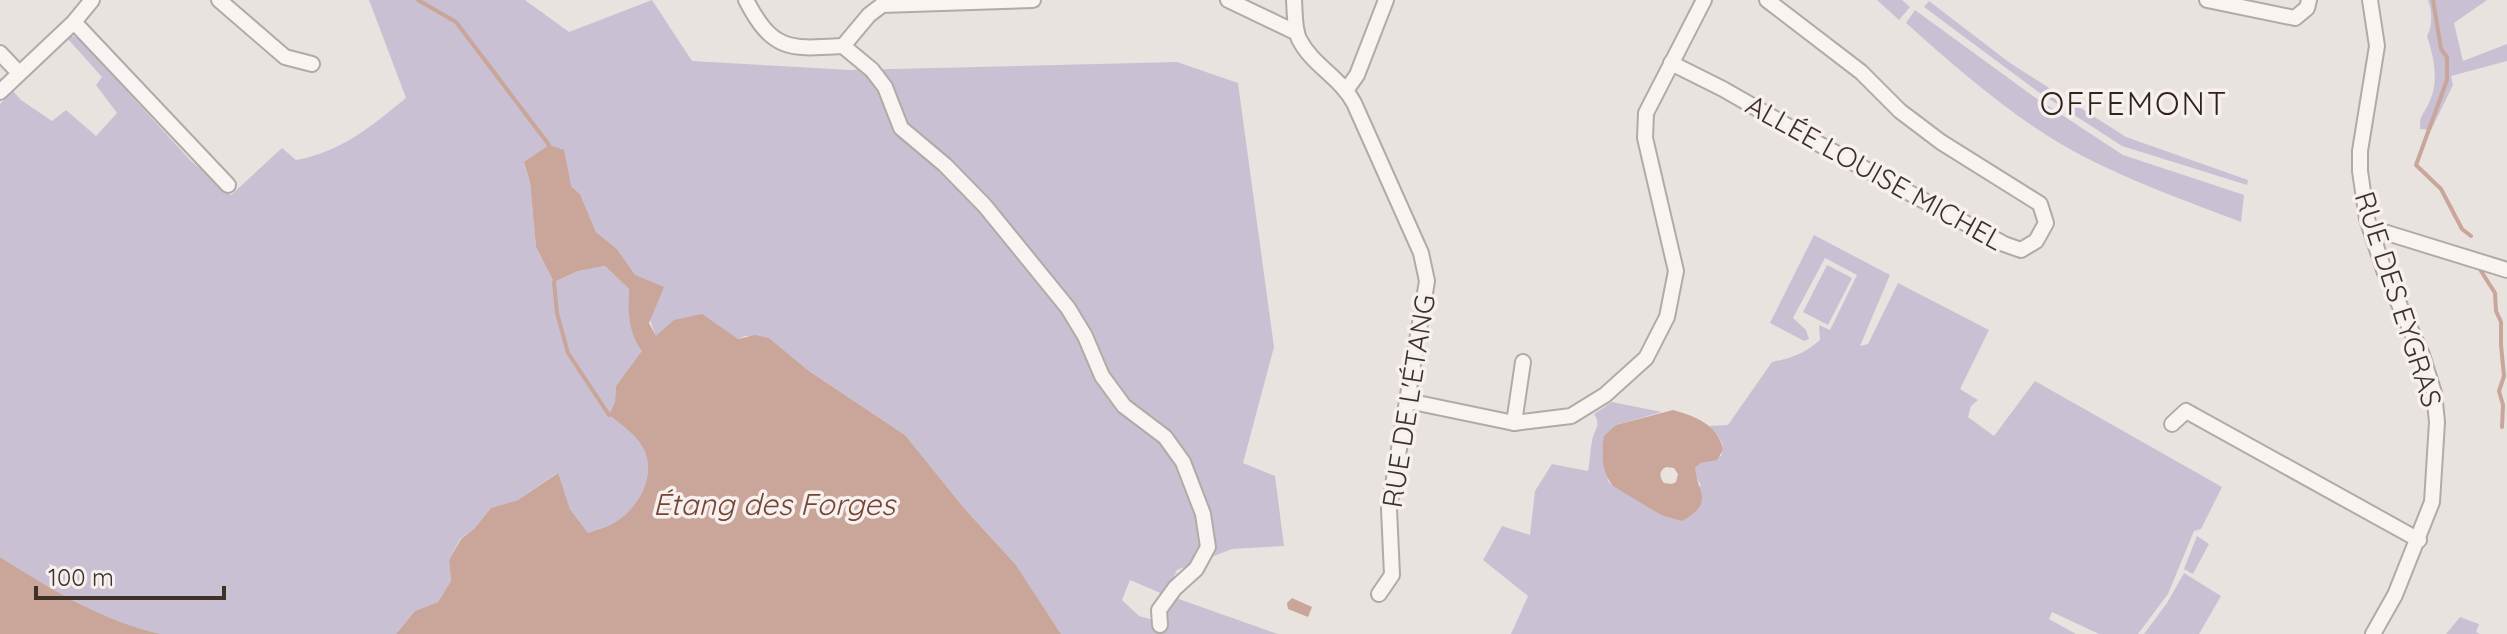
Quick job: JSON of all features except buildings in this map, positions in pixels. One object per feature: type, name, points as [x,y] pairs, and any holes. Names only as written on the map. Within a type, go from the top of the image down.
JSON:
[{"type":"street","points":[[0,92],[74,22],[92,0]]},
{"type":"street","points":[[219,0],[285,57],[312,64]]},
{"type":"street","points":[[746,0],[755,18],[775,41],[800,49],[843,46],[872,70],[885,87],[901,128],[945,165],[985,206],[1068,308],[1085,336],[1102,376],[1124,406],[1165,437],[1183,462],[1203,514],[1208,547],[1196,569],[1175,588],[1160,618]]},
{"type":"street","points":[[843,46],[882,2],[1033,0]]},
{"type":"street","points":[[1228,0],[1297,33]]},
{"type":"street","points":[[1294,0],[1297,33]]},
{"type":"street","points":[[1347,89],[1357,75],[1386,0]]},
{"type":"street","points":[[1408,401],[1514,423],[1571,416],[1605,395],[1646,358],[1667,317],[1676,271],[1645,138],[1646,113],[1704,0]]},
{"type":"street","name":"ALLÉE LOUISE MICHEL","points":[[1671,63],[2004,244],[2021,250],[2036,241],[2046,223],[2040,204],[1941,142],[1900,111],[1861,72],[1767,0]]},
{"type":"street","points":[[2207,0],[2295,18],[2307,8],[2309,0]]},
{"type":"street","name":"RUE DES EYGRAS","points":[[2370,0],[2377,46],[2360,151],[2360,171],[2371,228],[2385,273],[2422,355],[2434,393],[2437,422],[2432,502],[2395,595],[2373,634]]},
{"type":"street","points":[[74,22],[228,185]]},
{"type":"street","name":"RUE DE L'ÉTANG","points":[[1297,33],[1310,54],[1347,89],[1421,253],[1427,281],[1389,509],[1392,575],[1379,594]]},
{"type":"street","points":[[0,53],[19,73]]},
{"type":"street","points":[[2371,228],[2507,270]]},
{"type":"street","points":[[1514,423],[1523,362]]},
{"type":"street","points":[[2172,424],[2186,411],[2419,540]]},
{"type":"shaded area","points":[[369,0],[525,0],[569,32],[652,0],[692,61],[850,70],[1177,62],[1238,83],[1274,347],[1243,463],[1275,476],[1284,546],[1232,549],[1177,570],[1165,595],[1130,580],[1122,600],[1139,616],[1153,620],[1176,598],[1278,634],[1061,634],[1016,565],[964,508],[905,435],[809,371],[769,338],[656,337],[635,276],[617,249],[596,232],[580,194],[571,186],[524,162],[530,182],[536,247],[554,282],[578,271],[605,266],[629,289],[631,321],[643,351],[616,386],[615,402],[609,415],[637,439],[644,450],[648,470],[643,490],[625,515],[610,525],[588,533],[570,509],[557,473],[518,500],[491,508],[474,529],[460,539],[449,560],[451,581],[438,602],[415,611],[396,634],[161,634],[98,612],[0,557],[0,104],[13,91],[52,121],[66,110],[96,136],[117,113],[96,85],[102,77],[67,38],[73,36],[191,161],[231,195],[282,148],[296,160],[328,151],[368,128],[406,98]]},
{"type":"shaded area","points":[[1877,0],[1902,0],[1910,7],[1899,20]]},
{"type":"shaded area","points":[[2428,0],[2487,0],[2454,23],[2463,61],[2507,44],[2507,61],[2451,76],[2453,85],[2431,130],[2420,129],[2435,79],[2427,36],[2431,18]]},
{"type":"shaded area","points":[[1929,1],[2010,63],[2126,137],[2248,180],[2247,185],[2122,146],[2037,91],[1924,7]]},
{"type":"shaded area","points":[[1915,10],[2033,96],[2123,155],[2244,195],[2241,222],[2109,169],[2034,127],[1968,77],[1906,23]]},
{"type":"shaded area","points":[[1814,235],[1890,275],[1860,346],[1868,344],[1898,283],[1989,330],[1960,389],[1978,400],[1971,406],[1968,417],[1994,436],[2035,381],[2222,487],[2201,529],[2194,531],[2168,594],[2138,634],[2099,634],[2052,612],[2049,619],[2076,634],[1511,634],[1528,596],[1483,560],[1502,526],[1530,535],[1535,491],[1552,464],[1588,471],[1597,425],[1594,414],[1612,402],[1662,412],[1616,425],[1602,450],[1608,481],[1613,486],[1661,515],[1701,485],[1695,476],[1695,468],[1721,456],[1722,452],[1720,440],[1709,426],[1728,425],[1772,362],[1798,355],[1814,345],[1820,340],[1819,325],[1830,330],[1857,275],[1825,258],[1793,318],[1806,330],[1809,339],[1804,341],[1770,323]]},
{"type":"shaded area","points":[[1827,265],[1852,278],[1828,325],[1803,312]]},
{"type":"shaded area","points":[[2197,536],[2209,544],[2193,574],[2184,569]]},
{"type":"shaded area","points":[[2184,573],[2221,596],[2199,634],[2144,634],[2167,603]]},
{"type":"shaded area","points":[[2460,617],[2479,624],[2476,632],[2480,634],[2446,634]]},
{"type":"water","name":"Étang des Forges","points":[[549,145],[564,150],[571,186],[580,194],[596,232],[617,249],[635,275],[664,287],[649,323],[656,336],[674,320],[702,314],[738,339],[755,335],[769,338],[809,371],[905,435],[964,508],[1016,565],[1061,634],[396,634],[415,611],[438,602],[451,581],[449,560],[461,539],[491,508],[518,500],[558,473],[570,509],[588,533],[610,525],[625,515],[638,499],[647,480],[644,450],[629,431],[609,415],[615,402],[616,386],[642,351],[630,322],[629,289],[605,266],[578,271],[554,282],[536,247],[530,182],[524,162]]},
{"type":"water","points":[[1673,410],[1705,423],[1717,434],[1723,450],[1717,460],[1701,463],[1695,468],[1702,497],[1699,508],[1682,521],[1661,515],[1613,486],[1603,463],[1603,450],[1604,436],[1616,425]],"holes":[[[1674,468],[1678,474],[1676,482],[1664,483],[1662,470]]]},
{"type":"water","points":[[0,557],[98,612],[161,634],[0,634]]},
{"type":"water","points":[[1292,598],[1312,607],[1308,617],[1288,609],[1287,603]]},
{"type":"waterway","points":[[418,0],[456,22],[549,145]]},
{"type":"waterway","points":[[2433,0],[2441,49],[2447,57],[2447,80],[2416,165],[2441,189],[2462,229],[2471,236]]},
{"type":"waterway","points":[[2481,271],[2495,293],[2496,311],[2501,322],[2504,376],[2499,391],[2503,405],[2502,427]]},
{"type":"waterway","points":[[554,282],[557,313],[568,353],[609,415]]},
{"type":"district","name":"OFFEMONT","points":[[2134,103]]}]
